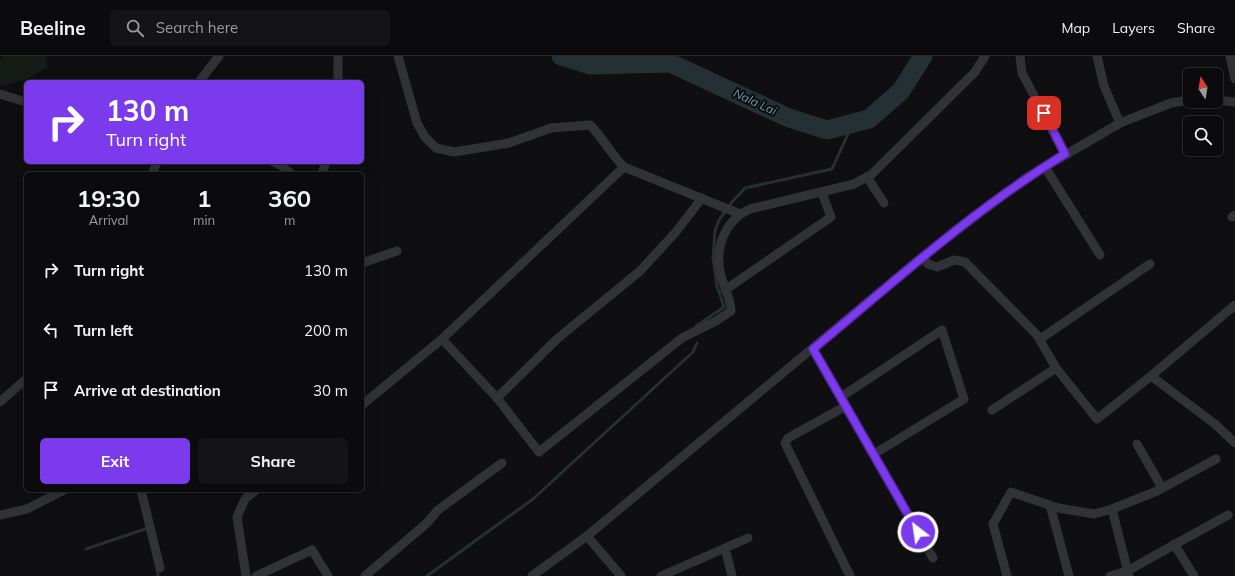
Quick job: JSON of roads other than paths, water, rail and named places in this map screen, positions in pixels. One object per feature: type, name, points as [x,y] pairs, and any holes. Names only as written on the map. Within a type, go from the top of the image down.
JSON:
[{"type":"street","points":[[201,80],[219,56]]},
{"type":"street","points":[[338,56],[338,80]]},
{"type":"street","points":[[398,56],[417,123],[425,137],[436,148],[454,152],[509,143],[551,128],[574,125],[590,125],[602,138],[614,157],[624,167],[740,214]]},
{"type":"street","points":[[442,339],[496,398],[539,452],[682,338],[731,311],[731,306],[720,274],[720,245],[726,229],[740,214],[750,209],[822,193],[854,184],[867,177],[899,148],[975,72],[985,56]]},
{"type":"street","points":[[1020,56],[1022,72],[1065,154]]},
{"type":"street","points":[[1097,56],[1104,86],[1120,123]]},
{"type":"street","points":[[1230,56],[1235,79]]},
{"type":"street","points":[[0,94],[24,101]]},
{"type":"street","points":[[532,576],[587,536],[922,257],[1026,178],[1120,123],[1171,103],[1183,101]]},
{"type":"street","points":[[1223,101],[1235,102]]},
{"type":"street","points":[[278,164],[289,172]]},
{"type":"street","points":[[364,403],[442,339],[624,167]]},
{"type":"street","points":[[1044,167],[1100,255]]},
{"type":"street","points":[[867,177],[884,203]]},
{"type":"street","points":[[725,290],[831,217],[822,193]]},
{"type":"street","points":[[496,398],[556,340],[640,271],[675,233],[702,198]]},
{"type":"street","points":[[364,262],[397,251]]},
{"type":"street","points":[[922,257],[928,264],[937,267],[954,260],[964,262],[1040,339],[1056,368],[1097,419],[1151,376],[1235,305]]},
{"type":"street","points":[[1040,339],[1150,264]]},
{"type":"street","points":[[841,397],[942,330],[964,399],[874,454]]},
{"type":"street","points":[[813,349],[933,558]]},
{"type":"street","points":[[992,410],[1056,368]]},
{"type":"street","points":[[1151,376],[1215,424],[1235,443]]},
{"type":"street","points":[[0,402],[24,381]]},
{"type":"street","points":[[846,406],[788,438],[785,443],[850,576]]},
{"type":"street","points":[[1137,444],[1162,488]]},
{"type":"street","points":[[1006,576],[993,524],[1011,492],[1079,513],[1094,514],[1112,510],[1162,488],[1216,459]]},
{"type":"street","points":[[365,576],[427,524],[438,510],[502,463]]},
{"type":"street","points":[[0,515],[28,509],[60,492]]},
{"type":"street","points":[[141,492],[160,568]]},
{"type":"street","points":[[246,576],[237,517],[245,499],[254,492]]},
{"type":"street","points":[[1050,505],[1069,576]]},
{"type":"street","points":[[1112,510],[1128,574]]},
{"type":"street","points":[[1110,576],[1128,574],[1174,544],[1228,515]]},
{"type":"street","points":[[587,536],[621,576]]},
{"type":"street","points":[[661,576],[748,538]]},
{"type":"street","points":[[1174,544],[1194,576]]},
{"type":"street","points":[[725,548],[732,576]]},
{"type":"street","points":[[256,576],[309,550],[312,550],[328,576]]},
{"type":"waterway","name":"Nala Lai","points":[[561,56],[590,65],[670,63],[789,118],[827,130],[869,119],[901,91],[923,56]]},
{"type":"waterway","points":[[696,326],[724,307],[717,286],[713,258],[715,231],[719,220],[732,202],[745,188],[832,169],[853,123]]},
{"type":"waterway","points":[[427,576],[533,499],[693,352],[697,343]]},
{"type":"waterway","points":[[86,549],[148,528]]},
{"type":"waterway","points":[[157,568],[158,576]]}]
